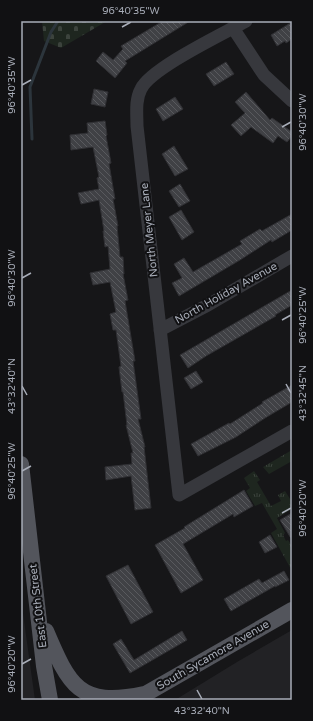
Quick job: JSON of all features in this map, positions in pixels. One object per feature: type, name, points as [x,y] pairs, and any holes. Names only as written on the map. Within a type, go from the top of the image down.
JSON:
[{"type":"main road","name":"East 10th Street","points":[[21,464],[44,666],[50,700]]},
{"type":"main road","name":"South Sycamore Avenue","points":[[99,699],[140,697],[292,610]]},
{"type":"main road","points":[[38,615],[58,659],[69,678],[83,690],[99,699]]},
{"type":"street","name":"North Meyer Lane","points":[[246,21],[165,66],[146,82],[141,89],[136,110],[179,496],[292,431]]},
{"type":"street","points":[[233,28],[264,75],[292,101]]},
{"type":"street","name":"North Holiday Avenue","points":[[160,330],[208,305],[292,256]]},
{"type":"shaded area","points":[[21,599],[35,700],[21,700]]},
{"type":"shaded area","points":[[292,630],[292,700],[175,700],[237,662]]},
{"type":"green space","points":[[42,21],[107,21],[61,48],[44,41]]},
{"type":"green space","points":[[292,450],[292,461],[269,474],[263,467]]},
{"type":"green space","points":[[254,471],[260,480],[257,482],[271,506],[281,501],[278,495],[285,491],[292,502],[292,509],[277,518],[285,533],[283,535],[286,541],[288,540],[292,546],[292,571],[271,533],[277,529],[262,503],[255,506],[246,491],[250,488],[244,478]]},
{"type":"building","points":[[163,21],[190,21],[125,61],[127,63],[115,78],[96,61],[103,52],[113,60],[123,49],[121,46]]},
{"type":"building","points":[[292,22],[292,39],[277,46],[271,35]]},
{"type":"building","points":[[226,62],[234,74],[214,86],[206,74]]},
{"type":"building","points":[[94,89],[108,92],[105,107],[91,104]]},
{"type":"building","points":[[246,92],[270,120],[272,118],[292,132],[292,136],[287,142],[278,136],[273,143],[251,127],[241,136],[231,125],[245,113],[235,102]]},
{"type":"building","points":[[175,97],[183,109],[163,121],[156,109]]},
{"type":"building","points":[[105,121],[111,163],[109,164],[115,199],[113,199],[118,226],[120,257],[123,257],[123,274],[128,300],[125,301],[135,361],[133,361],[141,419],[138,419],[145,447],[151,508],[135,510],[131,476],[106,480],[105,467],[132,464],[131,453],[133,453],[126,425],[119,367],[121,366],[116,330],[113,330],[110,314],[116,312],[110,282],[93,285],[90,273],[110,269],[108,246],[105,247],[99,200],[81,204],[78,193],[99,189],[97,178],[99,177],[93,147],[71,150],[70,135],[88,133],[87,123]]},
{"type":"building","points":[[174,146],[188,169],[175,176],[162,154]]},
{"type":"building","points":[[180,184],[190,201],[179,207],[169,191]]},
{"type":"building","points":[[181,210],[194,232],[182,240],[169,217]]},
{"type":"building","points":[[292,214],[292,230],[272,242],[271,240],[179,296],[172,283],[182,278],[174,264],[184,258],[193,272],[242,244],[240,241],[260,229],[262,231]]},
{"type":"building","points":[[292,290],[292,305],[188,368],[180,355]]},
{"type":"building","points":[[196,371],[203,382],[191,389],[184,378]]},
{"type":"building","points":[[292,385],[292,402],[236,437],[198,456],[191,444],[229,423],[230,424],[263,403],[262,402]]},
{"type":"building","points":[[244,490],[253,506],[234,517],[233,514],[183,544],[203,580],[181,593],[155,545],[185,528],[184,527]]},
{"type":"building","points":[[292,513],[292,540],[280,520]]},
{"type":"building","points":[[270,535],[277,547],[265,553],[259,542]]},
{"type":"building","points":[[128,565],[153,612],[131,624],[106,576]]},
{"type":"building","points":[[284,571],[289,580],[275,586],[231,611],[224,599],[259,579],[262,583]]},
{"type":"building","points":[[182,631],[187,640],[130,673],[113,644],[121,639],[134,660]]},
{"type":"waterway","points":[[32,139],[30,87],[51,32],[58,21]]}]
